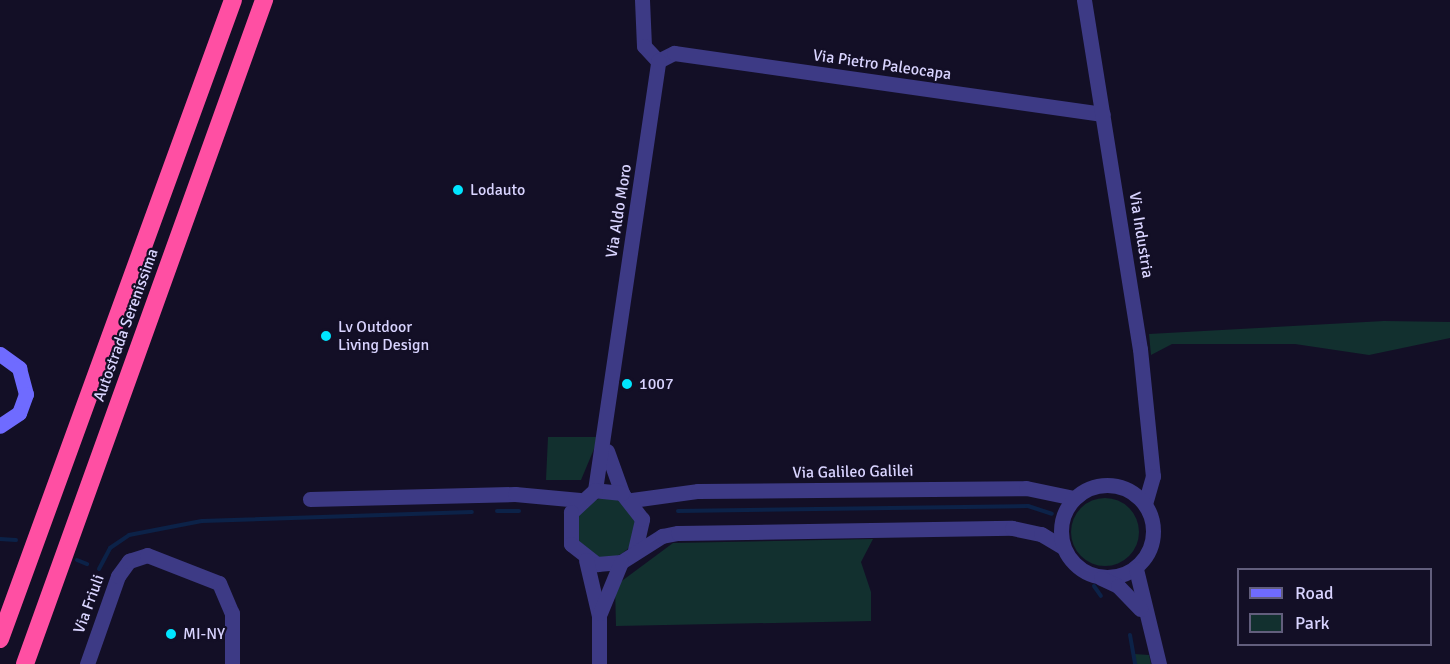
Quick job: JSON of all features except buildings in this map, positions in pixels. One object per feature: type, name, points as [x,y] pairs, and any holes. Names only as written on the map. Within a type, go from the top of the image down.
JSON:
[{"type":"highway","name":"Autostrada Serenissima","points":[[0,639],[233,0]]},
{"type":"highway","name":"Autostrada Serenissima","points":[[25,664],[264,0]]},
{"type":"main road","points":[[0,354],[19,368],[26,394],[19,412],[0,426]]},
{"type":"street","points":[[642,0],[640,32],[658,61]]},
{"type":"street","name":"Via Industria","points":[[1084,0],[1140,349],[1153,476],[1145,504]]},
{"type":"street","name":"Via Pietro Paleocapa","points":[[658,61],[674,53],[1102,114]]},
{"type":"street","name":"Via Aldo Moro","points":[[595,490],[607,433],[658,61]]},
{"type":"street","name":"Via Aldo Moro","points":[[607,433],[608,464],[627,496]]},
{"type":"street","points":[[1063,546],[1062,521],[1074,498],[1094,486],[1134,485],[1153,476]]},
{"type":"street","points":[[1117,485],[1145,504],[1154,536],[1136,569],[1142,611],[1159,664]]},
{"type":"street","name":"Via Galileo Galilei","points":[[627,496],[698,492],[1026,488],[1074,498]]},
{"type":"street","points":[[568,533],[571,512],[580,500],[595,490],[627,496],[642,519],[635,550]]},
{"type":"street","points":[[310,499],[515,494],[549,501],[580,500]]},
{"type":"street","points":[[549,501],[586,560],[599,616],[599,664]]},
{"type":"street","points":[[599,616],[621,562],[635,550],[678,534],[1012,528],[1041,534],[1063,546],[1077,567],[1118,586],[1142,611]]},
{"type":"street","name":"Via Friuli","points":[[87,664],[118,576],[129,561],[147,555],[219,583],[232,613],[232,664]]},
{"type":"street","points":[[586,560],[621,562]]},
{"type":"street","points":[[1100,578],[1136,569]]},
{"type":"green space","points":[[1384,321],[1450,322],[1450,338],[1369,355],[1295,344],[1172,344],[1151,355],[1149,334]]},
{"type":"green space","points":[[548,437],[599,437],[581,480],[546,480]]},
{"type":"green space","points":[[606,498],[618,500],[631,511],[636,528],[634,540],[623,553],[606,558],[594,556],[581,545],[576,528],[578,516],[589,503]]},
{"type":"green space","points":[[1105,498],[1118,501],[1129,508],[1136,519],[1139,532],[1136,545],[1129,556],[1118,563],[1105,566],[1092,563],[1081,556],[1074,545],[1071,532],[1074,519],[1081,508],[1092,501]]},
{"type":"green space","points":[[873,539],[861,562],[871,592],[871,621],[616,626],[615,586],[673,543]]},
{"type":"green space","points":[[1134,654],[1149,655],[1151,664],[1135,664]]},
{"type":"waterway","points":[[678,511],[1028,506],[1052,514]]},
{"type":"waterway","points":[[497,511],[519,511]]},
{"type":"waterway","points":[[99,569],[110,548],[129,535],[202,521],[472,512]]},
{"type":"waterway","points":[[0,539],[16,540]]},
{"type":"waterway","points":[[77,560],[87,564]]},
{"type":"waterway","points":[[1094,586],[1101,596]]},
{"type":"waterway","points":[[1130,635],[1135,664]]},
{"type":"place","name":"Lodauto","points":[[458,190]]},
{"type":"place","name":"Lv Outdoor Living Design","points":[[326,336]]},
{"type":"place","name":"1007","points":[[627,384]]},
{"type":"place","name":"MI-NY","points":[[171,634]]}]
